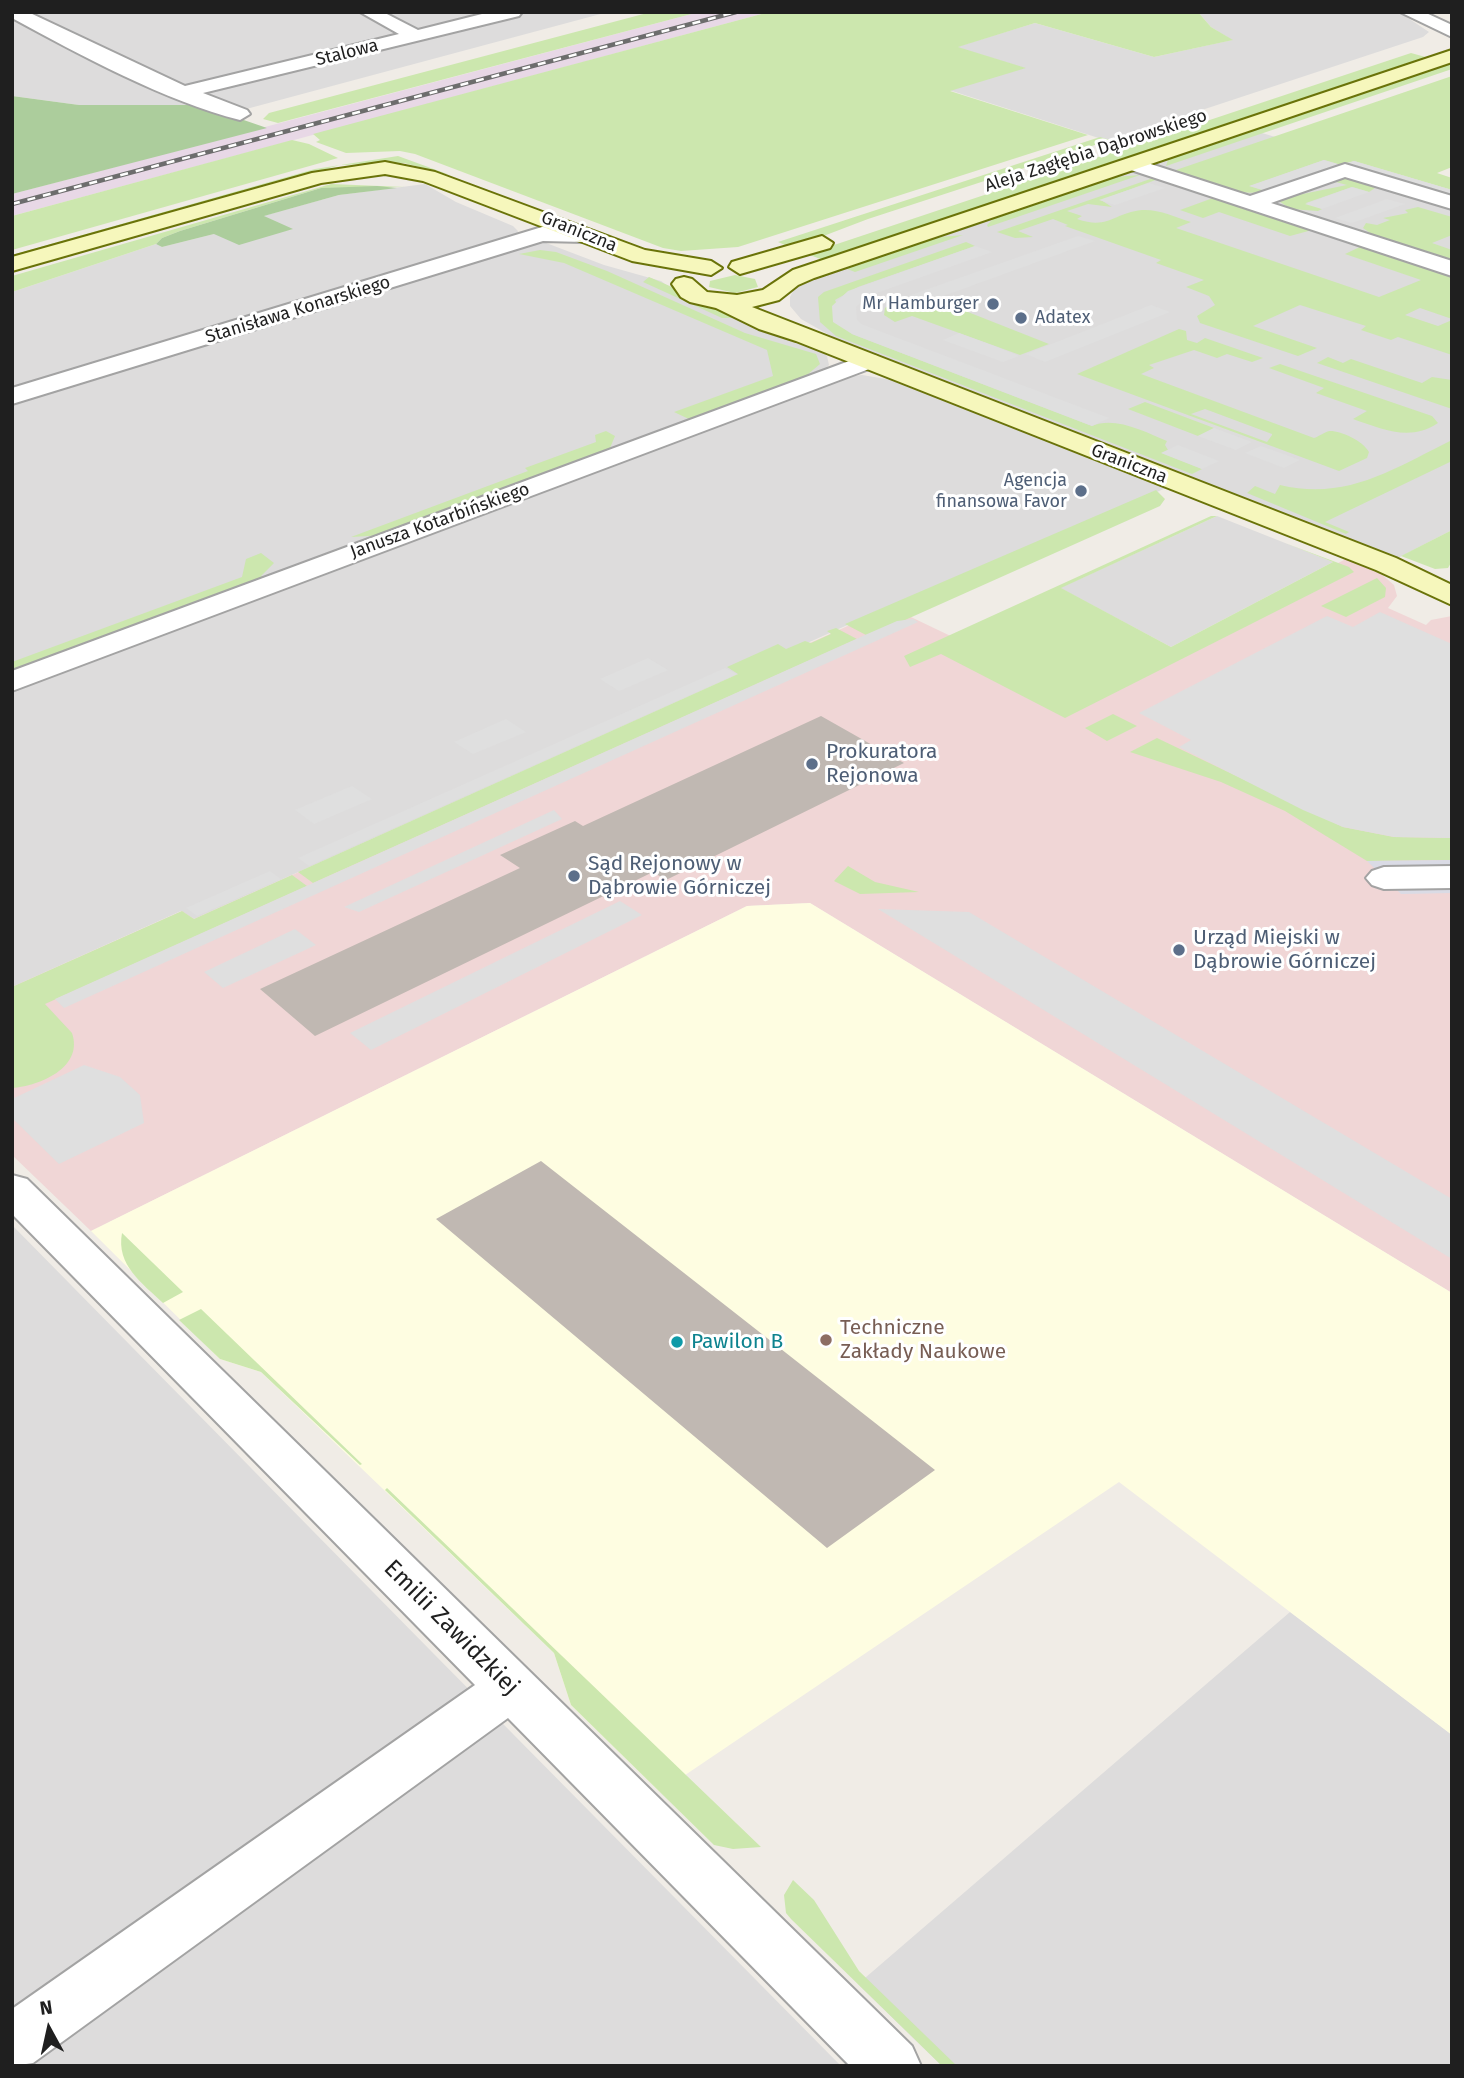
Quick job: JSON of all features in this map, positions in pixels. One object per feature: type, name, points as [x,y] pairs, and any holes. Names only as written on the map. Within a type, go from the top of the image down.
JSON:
[{"type":"street","points":[[14,12],[72,44],[181,93],[240,114]]},
{"type":"street","points":[[369,12],[416,36]]},
{"type":"street","name":"Stalowa","points":[[181,93],[513,12]]},
{"type":"street","points":[[1409,12],[1452,33]]},
{"type":"street","points":[[1427,42],[1452,33]]},
{"type":"street","name":"Aleja Zagłębia Dąbrowskiego","points":[[722,302],[755,300],[813,271],[1452,56]]},
{"type":"street","points":[[1132,164],[1452,269]]},
{"type":"street","name":"Graniczna","points":[[12,264],[319,177],[375,168],[409,170],[652,259],[711,268],[740,267]]},
{"type":"street","points":[[1252,202],[1345,170],[1452,203]]},
{"type":"street","name":"Graniczna","points":[[450,185],[475,204],[607,262],[684,284],[692,294],[722,302],[767,324],[805,336],[1386,564],[1452,596]]},
{"type":"street","name":"Stanisława Konarskiego","points":[[12,396],[542,234],[585,235]]},
{"type":"street","points":[[740,267],[779,258],[846,234]]},
{"type":"street","points":[[740,267],[765,271],[780,280],[779,289]]},
{"type":"street","points":[[684,284],[692,275],[711,268]]},
{"type":"street","name":"Graniczna","points":[[779,289],[782,309],[805,336]]},
{"type":"street","name":"Janusza Kotarbińskiego","points":[[12,682],[867,361]]},
{"type":"street","points":[[1384,878],[1452,877]]},
{"type":"street","name":"Emilii Zawidzkiej","points":[[12,1189],[891,2066]]},
{"type":"street","points":[[12,2043],[510,1688]]},
{"type":"shaded area","points":[[27,12],[608,12],[250,108],[232,107],[181,89]]},
{"type":"shaded area","points":[[699,12],[769,12],[12,216],[12,194]]},
{"type":"shaded area","points":[[1198,12],[1399,12],[1429,32],[1423,37],[1108,141],[949,90],[1024,68],[956,47],[1035,23],[1154,57],[1232,40],[1211,27]]},
{"type":"shaded area","points":[[12,15],[200,105],[79,105],[12,96]]},
{"type":"shaded area","points":[[1252,130],[1452,190],[1452,530],[1396,559],[847,345],[801,319],[790,306],[790,297],[795,287],[830,271],[899,251]]},
{"type":"shaded area","points":[[1324,160],[1341,165],[1266,191],[1249,186]]},
{"type":"shaded area","points":[[1354,161],[1452,190],[1452,197],[1343,164]]},
{"type":"shaded area","points":[[1149,183],[1165,188],[1115,205],[1099,200]]},
{"type":"shaded area","points":[[425,184],[456,202],[513,226],[518,231],[516,236],[12,389],[12,292],[156,244],[162,247],[214,234],[292,230],[263,216],[339,195]]},
{"type":"shaded area","points":[[1352,187],[1369,192],[1322,209],[1305,204]]},
{"type":"shaded area","points":[[1387,199],[1405,204],[1352,223],[1335,218]]},
{"type":"shaded area","points":[[1078,236],[1095,241],[913,307],[897,300]]},
{"type":"shaded area","points":[[541,241],[604,265],[661,281],[680,295],[822,352],[827,356],[829,365],[822,373],[12,675],[12,402]]},
{"type":"shaded area","points":[[975,246],[992,252],[868,296],[856,307],[857,320],[861,324],[1109,418],[1092,426],[852,334],[833,322],[832,306],[848,291]]},
{"type":"shaded area","points":[[1151,305],[1170,312],[1045,362],[1026,354]]},
{"type":"shaded area","points":[[959,333],[1019,356],[1003,362],[943,340]]},
{"type":"shaded area","points":[[862,375],[892,380],[1166,488],[843,627],[194,919],[181,911],[12,987],[12,688],[843,377]]},
{"type":"shaded area","points":[[1214,428],[1252,442],[1236,450],[1198,436]]},
{"type":"shaded area","points":[[1178,445],[1219,461],[1202,469],[1161,453]]},
{"type":"shaded area","points":[[1261,446],[1300,460],[1284,468],[1245,453]]},
{"type":"shaded area","points":[[1217,516],[1333,562],[1171,647],[1060,588]]},
{"type":"shaded area","points":[[1346,559],[1380,573],[1394,585],[1397,596],[1388,608],[1426,625],[1431,620],[1452,616],[1452,1293],[810,903],[747,906],[91,1231],[12,1155],[12,987],[182,911],[194,919],[890,607],[1076,696]]},
{"type":"shaded area","points":[[1380,612],[1452,644],[1452,838],[1394,837],[1343,827],[1303,810],[1179,747],[1191,740],[1139,713],[1327,616],[1353,627]]},
{"type":"shaded area","points":[[913,619],[918,622],[64,1008],[55,999],[865,635],[897,621]]},
{"type":"shaded area","points":[[648,658],[668,670],[619,691],[600,679]]},
{"type":"shaded area","points":[[725,668],[737,674],[309,866],[298,858]]},
{"type":"shaded area","points":[[506,719],[526,732],[473,754],[454,742]]},
{"type":"shaded area","points":[[352,786],[372,799],[314,824],[295,810]]},
{"type":"shaded area","points":[[554,810],[562,819],[359,912],[344,907]]},
{"type":"shaded area","points":[[1452,860],[1452,893],[1401,894],[1367,861]]},
{"type":"shaded area","points":[[270,871],[281,879],[197,916],[186,908]]},
{"type":"shaded area","points":[[620,901],[642,915],[371,1050],[350,1033]]},
{"type":"shaded area","name":"Techniczne Zakłady Naukowe","points":[[810,903],[1452,1293],[1452,1735],[1119,1482],[660,1792],[571,1705],[554,1653],[261,1372],[220,1359],[91,1231],[747,906]]},
{"type":"shaded area","points":[[878,909],[969,912],[1452,1199],[1452,1259]]},
{"type":"shaded area","points":[[295,929],[316,945],[223,988],[204,972]]},
{"type":"shaded area","points":[[84,1065],[120,1077],[140,1095],[144,1123],[59,1164],[12,1118],[12,1099]]},
{"type":"shaded area","points":[[12,1225],[432,1652],[841,2066],[12,2066]]},
{"type":"shaded area","points":[[1290,1612],[1452,1735],[1452,2066],[942,2066],[858,1984]]},
{"type":"green space","points":[[651,12],[699,12],[278,123],[263,119],[269,113]]},
{"type":"green space","points":[[769,12],[1198,12],[1211,27],[1233,40],[1154,57],[1035,23],[958,47],[1026,68],[950,91],[1088,135],[738,247],[681,251],[663,248],[415,154],[400,151],[346,153],[316,142],[320,140],[313,134]]},
{"type":"green space","points":[[1411,53],[1429,58],[826,261],[807,254]]},
{"type":"green space","points":[[1449,63],[1452,69],[1166,166],[1168,160],[1179,155]]},
{"type":"green space","points":[[1452,76],[1452,167],[1437,173],[1452,178],[1452,190],[1354,161],[1341,165],[1324,160],[1250,186],[1266,191],[1254,193],[1219,187],[1173,171]]},
{"type":"green space","points":[[12,96],[79,105],[200,105],[267,128],[12,194]]},
{"type":"green space","points":[[1100,137],[1110,140],[868,219],[792,248],[778,242]]},
{"type":"green space","points":[[292,140],[309,144],[338,158],[12,250],[12,216]]},
{"type":"green space","points":[[398,156],[450,175],[404,163],[341,165]]},
{"type":"green space","points":[[339,165],[12,257],[315,169]]},
{"type":"green space","points":[[1140,175],[988,227],[987,225],[993,219],[1115,177]]},
{"type":"green space","points":[[1156,177],[1161,178],[1101,200],[1112,207],[1088,204],[1067,211],[1082,216],[1077,219],[1097,223],[1142,210],[1161,212],[1191,222],[1176,228],[1379,297],[1421,280],[1345,254],[1364,245],[1452,273],[1452,319],[1420,308],[1405,315],[1438,326],[1452,320],[1452,355],[1398,337],[1391,340],[1361,330],[1366,326],[1300,305],[1253,326],[1317,348],[1298,356],[1200,323],[1197,316],[1215,305],[1209,296],[1186,287],[1204,280],[1156,263],[1161,260],[1065,226],[1068,225],[1053,219],[1018,231],[1033,237],[1015,238],[997,232]]},
{"type":"green space","points":[[1341,178],[1355,179],[1375,188],[1369,192],[1352,187],[1306,203],[1322,209],[1318,211],[1291,209],[1280,202],[1283,198],[1347,185],[1332,181]]},
{"type":"green space","points":[[331,184],[405,187],[321,188],[180,231],[162,238],[156,244],[12,292],[12,276]]},
{"type":"green space","points":[[321,188],[397,188],[339,195],[264,216],[293,229],[239,245],[214,234],[162,247],[156,244],[162,238],[180,231]]},
{"type":"green space","points":[[1213,198],[1312,230],[1290,236],[1219,212],[1203,218],[1180,210]]},
{"type":"green space","points":[[1418,207],[1452,217],[1452,235],[1432,243],[1452,250],[1452,261],[1373,235],[1363,228],[1366,223],[1377,225],[1390,220],[1383,218],[1408,213],[1405,210]]},
{"type":"green space","points":[[963,235],[855,272],[842,267],[941,237]]},
{"type":"green space","points":[[966,242],[975,246],[858,287],[835,300],[852,334],[1092,426],[1110,423],[1140,430],[1167,441],[1165,445],[1168,450],[1162,453],[1202,469],[1192,474],[836,336],[820,322],[818,297],[824,292]]},
{"type":"green space","points":[[540,250],[556,252],[607,271],[745,333],[816,354],[820,364],[807,375],[811,377],[693,421],[674,412],[773,376],[767,350],[564,263],[519,254]]},
{"type":"green space","points":[[735,275],[755,279],[758,287],[735,293],[709,287],[710,281]]},
{"type":"green space","points":[[649,277],[672,287],[680,295],[744,318],[722,318],[643,282]]},
{"type":"green space","points":[[935,299],[1049,344],[1020,355],[912,316],[895,322],[884,315],[885,308],[897,300],[914,307]]},
{"type":"green space","points":[[1179,329],[1186,331],[1187,340],[1197,343],[1205,338],[1263,358],[1252,362],[1227,354],[1217,358],[1194,350],[1149,365],[1154,368],[1141,374],[1314,438],[1328,431],[1335,431],[1352,437],[1369,452],[1367,458],[1339,471],[1077,374]],"holes":[[[1205,409],[1272,434],[1267,442],[1191,414]]]},
{"type":"green space","points":[[1328,357],[1343,363],[1351,359],[1422,383],[1432,377],[1452,380],[1452,409],[1317,363]]},
{"type":"green space","points":[[1280,364],[1432,416],[1438,423],[1427,429],[1406,433],[1385,430],[1353,419],[1367,411],[1316,393],[1324,388],[1269,368]]},
{"type":"green space","points":[[1145,402],[1214,428],[1198,436],[1128,409]]},
{"type":"green space","points":[[606,431],[615,436],[610,448],[615,450],[387,535],[351,537],[528,471],[525,468],[596,442],[595,435]]},
{"type":"green space","points":[[1452,440],[1452,461],[1325,522],[1349,532],[1346,534],[1247,493],[1255,486],[1275,494],[1280,485],[1327,489],[1348,485],[1389,471]]},
{"type":"green space","points":[[1156,490],[1165,499],[1160,506],[905,620],[866,635],[845,624]]},
{"type":"green space","points":[[1211,516],[1217,516],[1061,588],[1171,647],[1333,562],[1285,543],[1349,567],[1354,572],[1065,718],[941,654],[910,667],[904,656]]},
{"type":"green space","points":[[1452,530],[1452,561],[1448,568],[1435,569],[1401,556]]},
{"type":"green space","points":[[261,553],[274,563],[261,576],[268,579],[12,675],[12,662],[242,577],[246,559]]},
{"type":"green space","points":[[1377,578],[1386,588],[1385,597],[1346,617],[1321,606]]},
{"type":"green space","points":[[836,628],[857,639],[313,883],[298,872],[738,674],[727,667],[778,644],[786,649],[805,641],[811,643],[831,634],[827,631]]},
{"type":"green space","points":[[1113,714],[1137,726],[1107,741],[1085,728]]},
{"type":"green space","points":[[1157,738],[1343,827],[1394,837],[1452,838],[1452,860],[1367,861],[1285,811],[1221,782],[1130,752]]},
{"type":"green space","points":[[848,866],[875,882],[919,892],[860,894],[834,881]]},
{"type":"green space","points":[[292,875],[307,886],[45,1004],[72,1033],[74,1045],[71,1056],[57,1073],[46,1079],[12,1088],[12,987],[182,911],[194,919]]},
{"type":"green space","points":[[122,1233],[183,1292],[163,1303],[147,1288],[127,1264],[121,1244]]},
{"type":"green space","points":[[201,1309],[362,1464],[261,1372],[220,1359],[179,1320]]},
{"type":"green space","points":[[387,1488],[761,1847],[733,1849],[714,1845],[571,1705],[554,1653],[385,1490]]},
{"type":"green space","points":[[793,1880],[814,1900],[859,1971],[957,2066],[942,2066],[791,1919],[786,1913],[784,1895]]},
{"type":"building","name":"Sąd Rejonowy w Dąbrowie Górniczej","points":[[821,716],[904,763],[666,880],[653,872],[315,1036],[260,989],[520,868],[500,855],[575,821],[583,826]]},
{"type":"building","name":"Pawilon B","points":[[541,1161],[935,1470],[827,1548],[436,1219]]},
{"type":"railway","points":[[12,204],[736,12]]},
{"type":"place","name":"Mr Hamburger","points":[[993,304]]},
{"type":"place","name":"Adatex","points":[[1021,318]]},
{"type":"place","name":"Agencja finansowa Favor","points":[[1081,491]]},
{"type":"place","name":"Prokuratora Rejonowa","points":[[812,764]]},
{"type":"place","name":"Sąd Rejonowy w Dąbrowie Górniczej","points":[[574,876]]},
{"type":"place","name":"Urząd Miejski w Dąbrowie Górniczej","points":[[1179,950]]},
{"type":"place","name":"Techniczne Zakłady Naukowe","points":[[826,1340]]},
{"type":"place","name":"Pawilon B","points":[[677,1342]]}]
